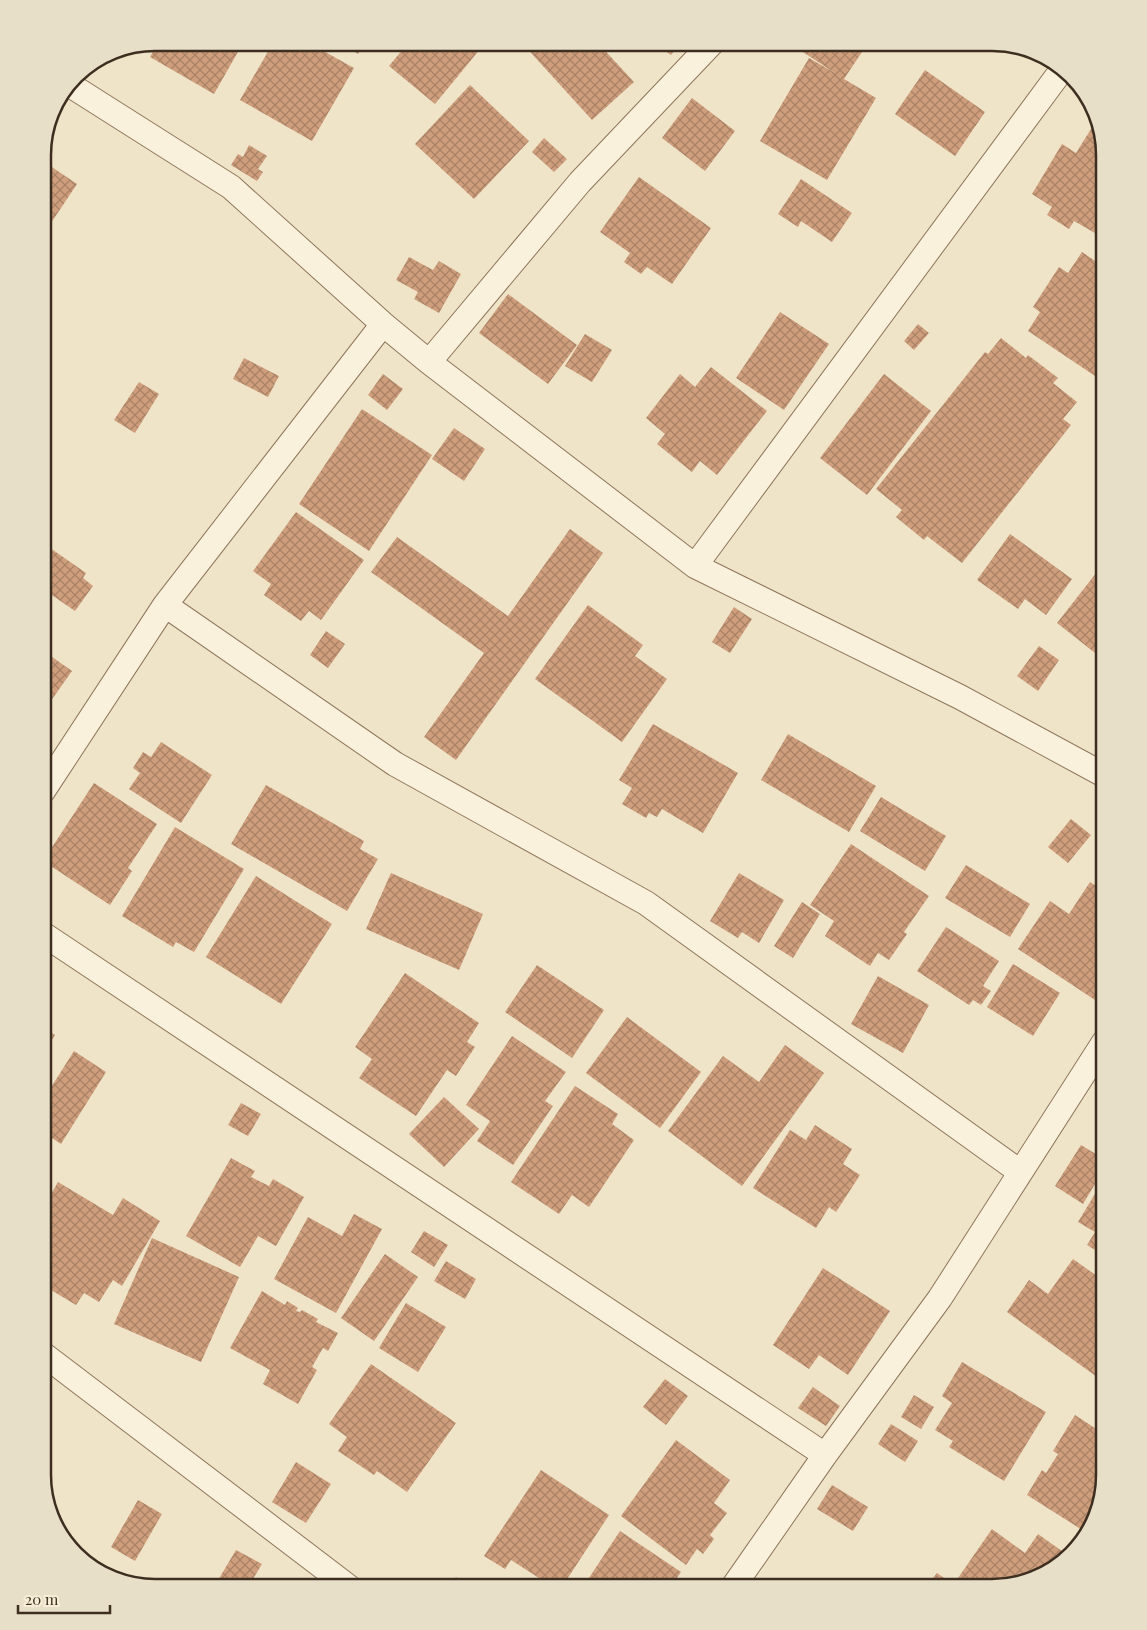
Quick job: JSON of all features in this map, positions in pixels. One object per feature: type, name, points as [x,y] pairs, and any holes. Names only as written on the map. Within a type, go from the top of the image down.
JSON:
[{"type":"street","points":[[429,362],[580,182],[704,51]]},
{"type":"street","points":[[695,566],[1058,75]]},
{"type":"street","points":[[76,89],[231,186],[383,324],[429,362],[695,566],[960,697],[1096,771]]},
{"type":"street","points":[[51,779],[165,605],[383,324]]},
{"type":"street","points":[[165,605],[395,764],[646,903],[1020,1172]]},
{"type":"street","points":[[51,939],[825,1456]]},
{"type":"street","points":[[739,1579],[940,1298],[1096,1054]]},
{"type":"street","points":[[51,1361],[338,1579]]},
{"type":"building","points":[[153,51],[156,51],[238,51],[214,94],[150,57]]},
{"type":"building","points":[[268,51],[323,51],[354,68],[312,141],[240,100]]},
{"type":"building","points":[[401,51],[478,51],[435,104],[389,66]]},
{"type":"building","points":[[529,51],[605,51],[634,82],[592,120]]},
{"type":"building","points":[[665,51],[674,51],[671,55]]},
{"type":"building","points":[[801,51],[863,51],[844,79],[876,98],[827,180],[760,141],[809,58],[835,73]]},
{"type":"building","points":[[925,70],[985,112],[955,156],[895,114]]},
{"type":"building","points":[[470,85],[529,141],[474,199],[415,144]]},
{"type":"building","points":[[692,98],[735,131],[705,171],[662,138]]},
{"type":"building","points":[[1092,130],[1096,156],[1095,233],[1074,221],[1069,229],[1047,215],[1052,207],[1032,194],[1062,144],[1076,153]]},
{"type":"building","points":[[544,138],[567,159],[554,172],[532,152]]},
{"type":"building","points":[[249,145],[267,156],[258,169],[263,172],[257,181],[231,165],[238,154],[243,157]]},
{"type":"building","points":[[51,166],[77,184],[51,223]]},
{"type":"building","points":[[639,177],[711,228],[672,284],[647,267],[641,274],[624,262],[630,253],[600,232]]},
{"type":"building","points":[[801,179],[852,213],[832,242],[801,221],[798,227],[778,214]]},
{"type":"building","points":[[1082,252],[1096,262],[1096,377],[1028,331],[1040,312],[1033,307],[1059,267],[1068,273]]},
{"type":"building","points":[[409,257],[433,270],[439,261],[461,274],[439,313],[414,299],[418,292],[396,280]]},
{"type":"building","points":[[508,294],[577,345],[548,384],[479,333]]},
{"type":"building","points":[[780,312],[829,344],[784,410],[736,378]]},
{"type":"building","points":[[918,324],[929,333],[914,350],[904,341]]},
{"type":"building","points":[[585,334],[612,350],[592,382],[565,366]]},
{"type":"building","points":[[1001,338],[1026,358],[1028,355],[1058,378],[1053,383],[1077,402],[1063,419],[1071,425],[962,563],[927,536],[924,540],[896,517],[902,510],[876,489],[985,352],[988,354]]},
{"type":"building","points":[[244,358],[279,376],[268,397],[233,379]]},
{"type":"building","points":[[711,367],[767,411],[717,475],[700,461],[692,472],[657,444],[665,434],[646,418],[680,374],[695,387]]},
{"type":"building","points":[[383,374],[403,389],[387,410],[368,395]]},
{"type":"building","points":[[884,374],[931,411],[867,495],[820,458]]},
{"type":"building","points":[[139,382],[159,394],[135,433],[114,420]]},
{"type":"building","points":[[362,409],[432,455],[369,551],[299,504]]},
{"type":"building","points":[[454,428],[485,449],[464,481],[432,459]]},
{"type":"building","points":[[296,512],[364,560],[321,620],[309,611],[301,621],[264,595],[271,584],[253,571]]},
{"type":"building","points":[[570,529],[603,553],[456,760],[424,737],[484,653],[371,572],[397,537],[508,616]]},
{"type":"building","points":[[1010,534],[1072,579],[1046,615],[1025,599],[1018,609],[977,580]]},
{"type":"building","points":[[51,549],[86,573],[83,578],[93,586],[75,611],[51,594]]},
{"type":"building","points":[[1096,573],[1096,654],[1057,623]]},
{"type":"building","points":[[588,605],[643,645],[635,656],[667,679],[622,742],[535,679]]},
{"type":"building","points":[[734,607],[752,619],[730,653],[712,642]]},
{"type":"building","points":[[326,631],[345,644],[328,668],[310,655]]},
{"type":"building","points":[[1039,646],[1059,660],[1038,691],[1017,676]]},
{"type":"building","points":[[51,656],[72,671],[51,701]]},
{"type":"building","points":[[653,724],[738,773],[703,833],[662,809],[657,817],[649,813],[646,818],[622,804],[632,788],[619,780]]},
{"type":"building","points":[[788,734],[876,786],[849,832],[761,780]]},
{"type":"building","points":[[161,742],[212,775],[181,823],[129,789],[140,773],[133,768],[143,752],[151,757]]},
{"type":"building","points":[[94,783],[157,824],[128,868],[132,871],[110,905],[51,866],[51,849]]},
{"type":"building","points":[[266,785],[364,841],[360,849],[378,859],[347,911],[231,844]]},
{"type":"building","points":[[881,797],[946,836],[925,871],[860,831]]},
{"type":"building","points":[[1071,819],[1091,835],[1068,863],[1048,847]]},
{"type":"building","points":[[175,827],[244,869],[194,952],[176,942],[173,947],[122,916]]},
{"type":"building","points":[[851,844],[929,896],[904,932],[907,934],[889,960],[878,953],[870,966],[825,936],[834,921],[810,905]]},
{"type":"building","points":[[966,865],[1030,904],[1010,937],[945,898]]},
{"type":"building","points":[[391,873],[483,914],[459,970],[366,929]]},
{"type":"building","points":[[739,873],[784,900],[759,943],[742,932],[738,938],[710,921]]},
{"type":"building","points":[[256,876],[332,924],[281,1004],[206,957]]},
{"type":"building","points":[[1090,882],[1096,886],[1096,1001],[1018,949],[1050,901],[1069,914]]},
{"type":"building","points":[[802,902],[820,914],[793,958],[774,946]]},
{"type":"building","points":[[946,927],[999,961],[983,986],[991,991],[981,1005],[973,1000],[969,1005],[917,971]]},
{"type":"building","points":[[1013,964],[1060,993],[1033,1036],[987,1007]]},
{"type":"building","points":[[537,965],[604,1010],[572,1058],[505,1012]]},
{"type":"building","points":[[405,973],[479,1023],[467,1042],[475,1047],[456,1076],[447,1070],[416,1116],[359,1078],[372,1059],[355,1047]]},
{"type":"building","points":[[878,976],[929,1005],[903,1053],[851,1024]]},
{"type":"building","points":[[627,1017],[701,1072],[660,1128],[586,1073]]},
{"type":"building","points":[[51,1032],[55,1035],[51,1041]]},
{"type":"building","points":[[512,1036],[566,1072],[545,1101],[553,1106],[513,1165],[477,1141],[490,1121],[466,1105]]},
{"type":"building","points":[[785,1045],[824,1073],[742,1186],[668,1131],[723,1056],[759,1082]]},
{"type":"building","points":[[74,1051],[106,1072],[61,1144],[51,1137],[51,1087]]},
{"type":"building","points":[[575,1086],[618,1114],[612,1124],[634,1140],[589,1207],[572,1195],[559,1214],[511,1182]]},
{"type":"building","points":[[444,1097],[479,1129],[444,1167],[409,1134]]},
{"type":"building","points":[[241,1103],[261,1114],[248,1136],[228,1125]]},
{"type":"building","points":[[815,1125],[852,1149],[843,1164],[860,1175],[836,1212],[829,1207],[816,1228],[753,1188],[790,1130],[806,1140]]},
{"type":"building","points":[[1081,1145],[1096,1154],[1096,1182],[1083,1204],[1055,1186]]},
{"type":"building","points":[[231,1158],[255,1171],[251,1177],[269,1186],[273,1179],[304,1197],[276,1246],[258,1236],[240,1267],[186,1236]]},
{"type":"building","points":[[58,1182],[113,1215],[123,1198],[160,1221],[122,1286],[113,1280],[99,1302],[84,1293],[76,1305],[51,1290],[51,1194]]},
{"type":"building","points":[[1096,1192],[1096,1251],[1087,1245],[1095,1232],[1078,1222]]},
{"type":"building","points":[[354,1214],[382,1229],[336,1313],[274,1279],[308,1217],[342,1236]]},
{"type":"building","points":[[424,1231],[448,1245],[434,1267],[411,1252]]},
{"type":"building","points":[[152,1238],[239,1277],[201,1362],[114,1324]]},
{"type":"building","points":[[385,1254],[418,1277],[374,1341],[341,1318]]},
{"type":"building","points":[[1073,1259],[1096,1275],[1096,1376],[1007,1312],[1029,1280],[1048,1294]]},
{"type":"building","points":[[446,1261],[476,1279],[465,1299],[434,1281]]},
{"type":"building","points":[[823,1268],[890,1311],[848,1375],[819,1355],[809,1369],[773,1345]]},
{"type":"building","points":[[262,1291],[285,1305],[287,1301],[298,1308],[296,1311],[300,1312],[302,1310],[318,1319],[316,1322],[338,1333],[328,1351],[323,1348],[312,1367],[317,1370],[298,1404],[263,1384],[270,1370],[230,1348]]},
{"type":"building","points":[[406,1303],[446,1327],[418,1372],[379,1348]]},
{"type":"building","points":[[962,1362],[1046,1412],[1004,1481],[949,1447],[953,1441],[935,1430],[952,1403],[942,1396]]},
{"type":"building","points":[[371,1364],[456,1423],[407,1492],[377,1471],[374,1475],[338,1451],[347,1437],[329,1424]]},
{"type":"building","points":[[665,1379],[688,1396],[666,1425],[643,1407]]},
{"type":"building","points":[[813,1387],[840,1406],[826,1426],[798,1408]]},
{"type":"building","points":[[914,1395],[934,1407],[921,1429],[901,1417]]},
{"type":"building","points":[[1075,1415],[1096,1429],[1095,1488],[1088,1514],[1081,1529],[1027,1495],[1042,1470],[1046,1473],[1058,1454],[1053,1451]]},
{"type":"building","points":[[891,1424],[918,1441],[905,1462],[878,1444]]},
{"type":"building","points":[[676,1440],[730,1480],[714,1503],[727,1513],[710,1535],[714,1539],[703,1554],[697,1549],[686,1565],[621,1516]]},
{"type":"building","points":[[296,1462],[331,1484],[306,1523],[272,1502]]},
{"type":"building","points":[[541,1470],[609,1515],[567,1579],[541,1579],[511,1560],[505,1569],[484,1556]]},
{"type":"building","points":[[832,1485],[868,1507],[853,1531],[817,1509]]},
{"type":"building","points":[[138,1500],[162,1514],[135,1561],[111,1547]]},
{"type":"building","points":[[992,1529],[1025,1553],[1038,1534],[1062,1551],[1044,1565],[1018,1575],[991,1579],[958,1578]]},
{"type":"building","points":[[620,1531],[681,1572],[676,1579],[588,1579]]},
{"type":"building","points":[[236,1550],[262,1564],[253,1579],[219,1579]]},
{"type":"building","points":[[937,1573],[946,1579],[932,1579]]}]
